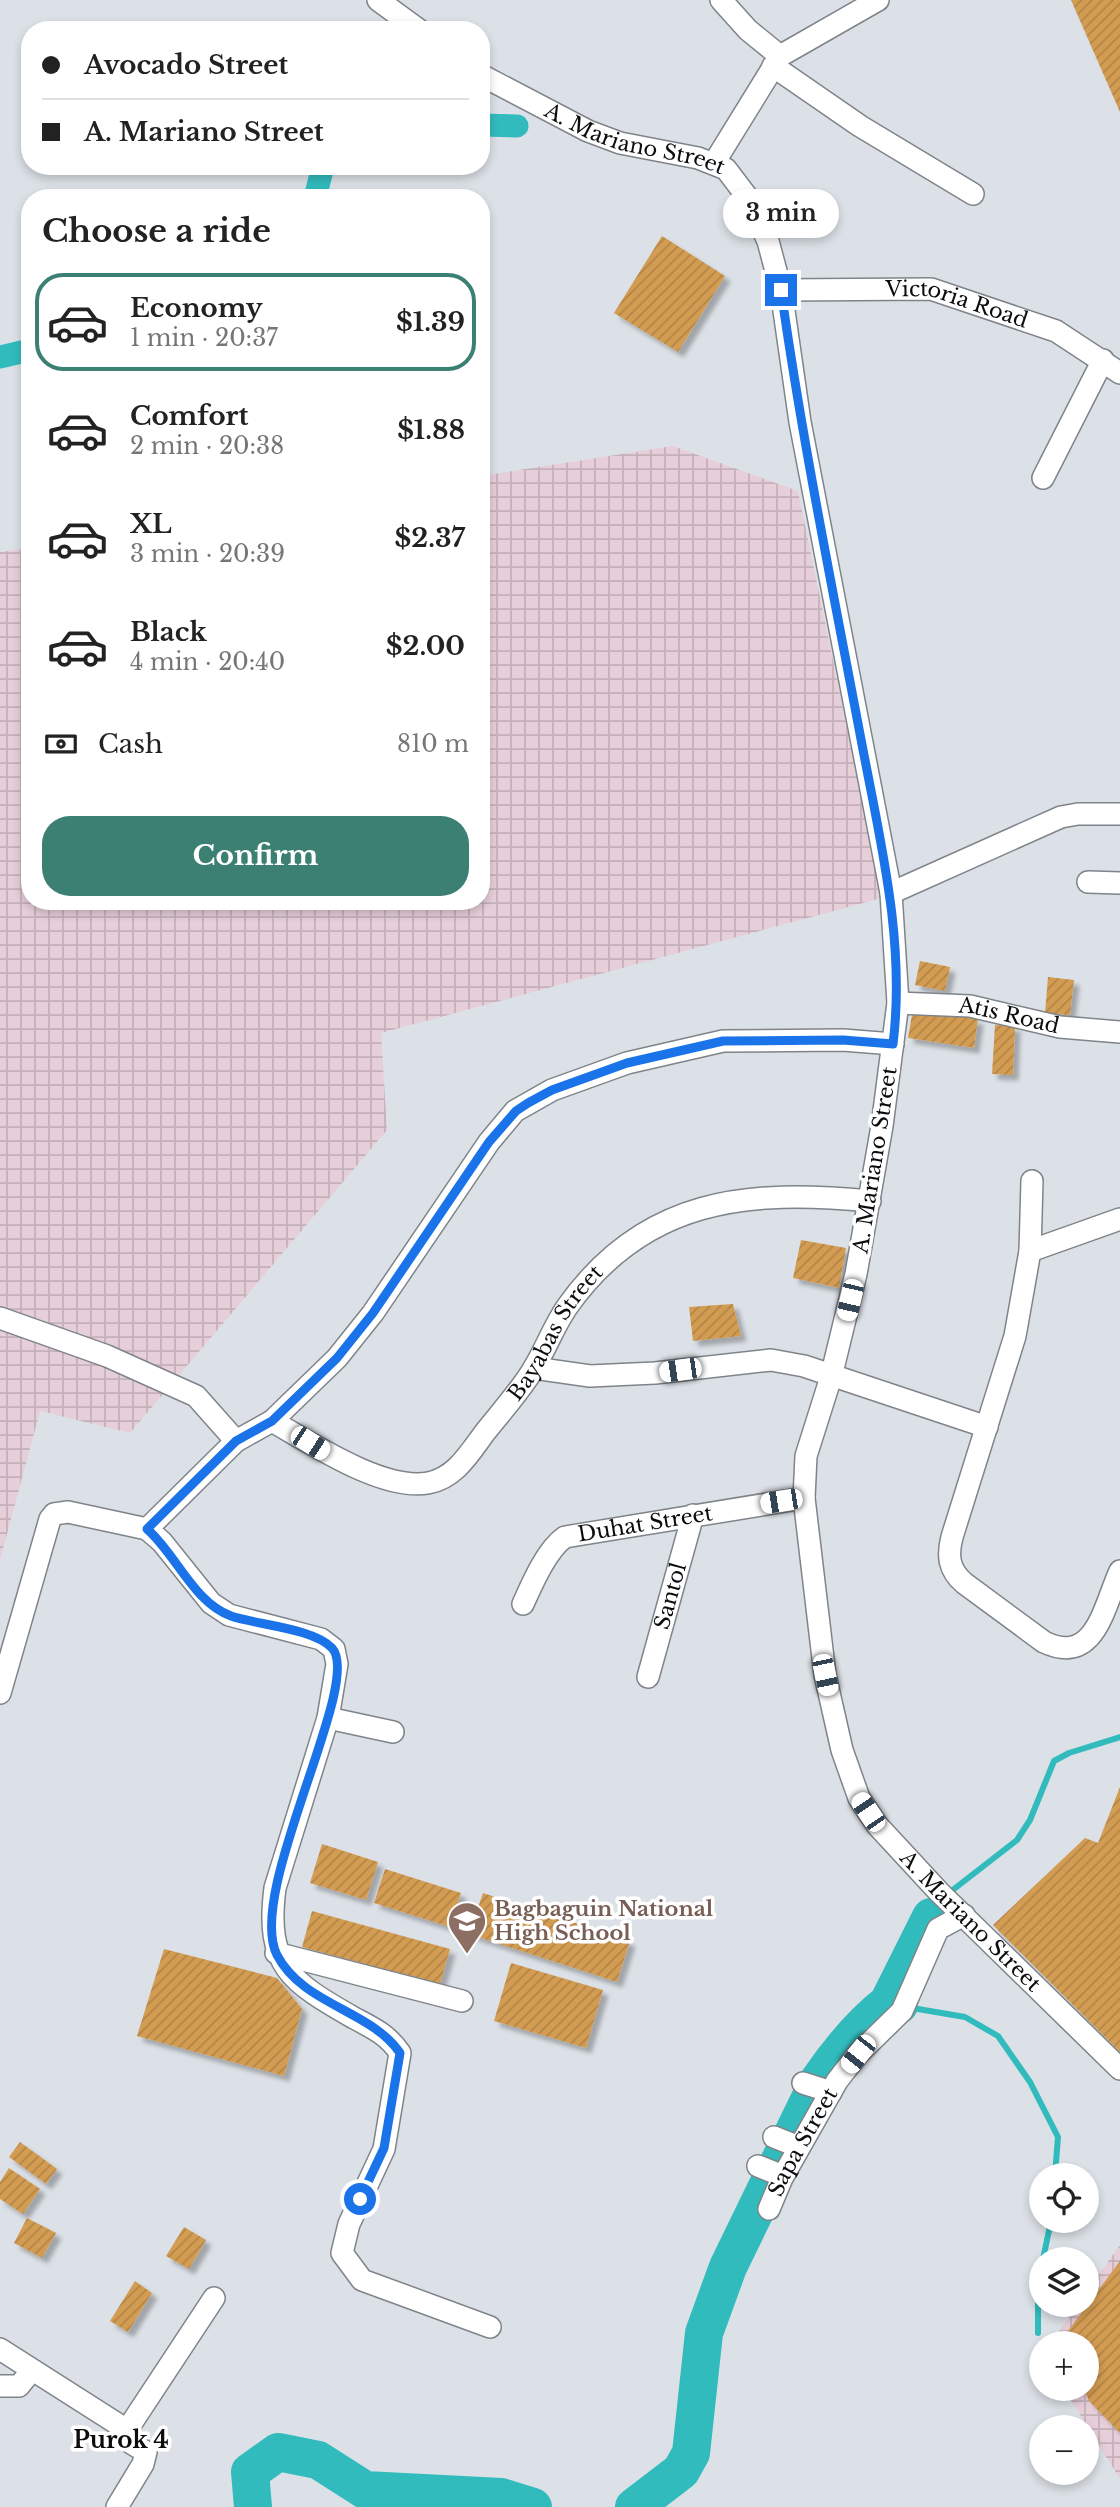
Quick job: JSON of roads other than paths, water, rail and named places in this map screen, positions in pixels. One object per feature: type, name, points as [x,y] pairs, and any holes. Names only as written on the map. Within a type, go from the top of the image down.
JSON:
[{"type":"street","points":[[378,0],[407,21]]},
{"type":"street","points":[[721,0],[777,61],[860,126],[973,194]]},
{"type":"street","points":[[714,163],[777,61],[878,0]]},
{"type":"street","name":"A. Mariano Street","points":[[490,80],[588,131],[631,145],[714,163],[736,179],[768,241],[781,290],[800,422],[891,893],[898,1003],[870,1201],[831,1377],[806,1456],[804,1498],[825,1675],[842,1751],[859,1798],[877,1825],[939,1892],[1120,2069]]},
{"type":"street","name":"Victoria Road","points":[[781,290],[931,289],[1056,331],[1120,373]]},
{"type":"street","points":[[1043,478],[1102,360]]},
{"type":"street","points":[[891,893],[1061,817],[1120,814]]},
{"type":"street","points":[[1088,882],[1120,883]]},
{"type":"street","name":"Atis Road","points":[[898,1003],[970,1006],[1060,1027],[1120,1032]]},
{"type":"street","points":[[147,1529],[236,1441],[272,1421],[337,1358],[373,1313],[489,1142],[516,1111],[528,1103],[552,1090],[627,1063],[723,1041],[843,1040],[893,1044]]},
{"type":"street","points":[[1032,1181],[1030,1251],[1015,1336],[951,1537],[950,1563],[954,1575],[1044,1642],[1058,1649],[1073,1650],[1084,1644],[1093,1633],[1120,1572]]},
{"type":"street","name":"Bayabas Street","points":[[272,1421],[334,1458],[398,1481],[428,1483],[457,1469],[534,1368],[568,1306],[602,1267],[648,1229],[715,1203],[765,1196],[813,1195],[870,1201]]},
{"type":"street","points":[[1030,1251],[1120,1219]]},
{"type":"street","points":[[0,1318],[107,1356],[196,1395],[236,1441]]},
{"type":"street","points":[[534,1368],[590,1376],[655,1373],[771,1360],[804,1366],[987,1427]]},
{"type":"street","name":"Duhat Street","points":[[523,1604],[548,1555],[555,1544],[565,1537],[804,1498]]},
{"type":"street","points":[[0,1693],[50,1518],[54,1514],[68,1512],[147,1529],[162,1542],[211,1603],[229,1615],[321,1639],[334,1649],[337,1664],[328,1718],[275,1888],[272,1909],[276,1953],[288,1972],[323,2000],[390,2038],[400,2053],[384,2148],[349,2224],[342,2253],[362,2280],[490,2328]]},
{"type":"street","name":"Santol","points":[[648,1677],[693,1515]]},
{"type":"street","points":[[328,1718],[393,1732]]},
{"type":"street","name":"Sapa Street","points":[[769,2209],[772,2171],[819,2088],[902,2011],[938,1929],[961,1913]]},
{"type":"street","points":[[276,1953],[462,2001]]},
{"type":"street","points":[[127,2430],[214,2298]]},
{"type":"street","points":[[0,2349],[127,2430],[131,2443],[146,2452],[143,2464],[117,2507]]},
{"type":"street","points":[[0,2386],[19,2386],[32,2370]]},
{"type":"waterway","points":[[490,125],[517,126]]},
{"type":"waterway","points":[[317,189],[321,175]]},
{"type":"waterway","points":[[0,357],[21,352]]},
{"type":"waterway","points":[[931,1917],[954,1889],[1017,1840],[1030,1820],[1054,1761],[1069,1753],[1120,1737]]},
{"type":"waterway","points":[[888,2003],[931,1917]]},
{"type":"waterway","points":[[634,2507],[681,2471],[691,2453],[704,2333],[728,2267],[819,2080],[868,2020],[888,2003],[899,2005]]},
{"type":"waterway","points":[[918,2009],[965,2017],[998,2036],[1030,2082],[1058,2137],[1056,2163]]},
{"type":"waterway","points":[[1046,2247],[1048,2233]]},
{"type":"waterway","points":[[1038,2317],[1038,2331]]},
{"type":"waterway","points":[[253,2507],[250,2472],[278,2452],[318,2460],[365,2490],[501,2497],[533,2507]]},
{"type":"place","name":"Bagbaguin National High School","points":[[467,1955]]},
{"type":"district","name":"Purok 4","points":[[121,2440]]}]
